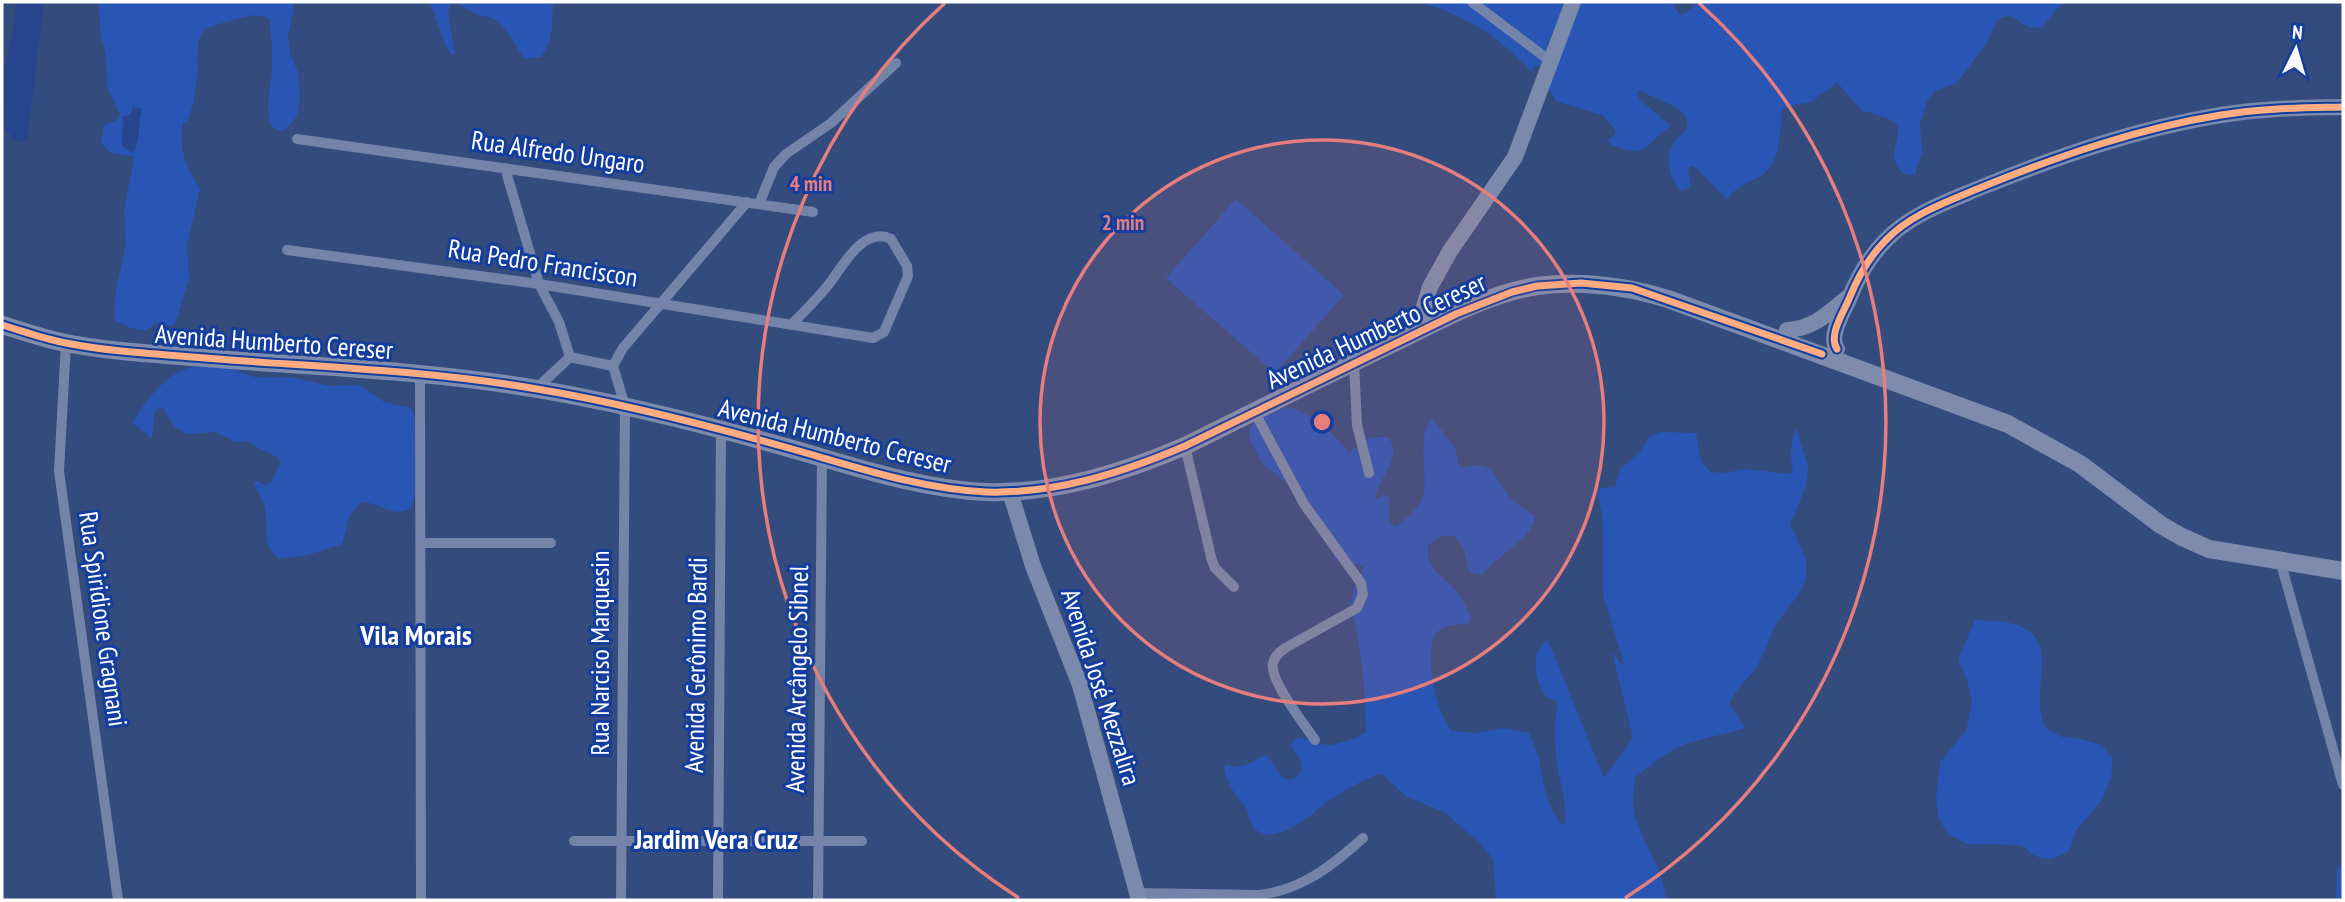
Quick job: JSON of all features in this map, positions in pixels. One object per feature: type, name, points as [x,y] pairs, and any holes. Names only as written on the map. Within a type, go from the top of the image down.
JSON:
[{"type":"main road","name":"Avenida Humberto Cereser","points":[[2,325],[66,343],[124,352],[420,374],[536,389],[625,406],[721,429],[931,485],[1010,492],[1103,477],[1185,446],[1416,332],[1483,302],[1537,286],[1581,283],[1698,299],[1890,371],[1951,403],[2008,424],[2046,444],[2080,464],[2161,525],[2182,537],[2209,549],[2280,559]]},
{"type":"main road","points":[[2280,559],[2343,571]]},
{"type":"street","points":[[1472,2],[1550,61]]},
{"type":"street","points":[[1416,332],[1430,287],[1450,251],[1515,157],[1573,2]]},
{"type":"street","points":[[759,204],[774,167],[786,154],[831,123],[895,63]]},
{"type":"street","points":[[1827,349],[1850,296],[1872,256],[1902,226],[1930,210],[2013,175],[2112,140],[2220,115],[2293,107],[2343,107]]},
{"type":"street","name":"Rua Alfredo Ungaro","points":[[297,139],[813,212]]},
{"type":"street","points":[[505,168],[539,284],[559,322],[570,357]]},
{"type":"street","points":[[570,357],[613,366],[623,348],[747,202]]},
{"type":"street","name":"Rua Pedro Franciscon","points":[[287,250],[539,284],[660,304],[873,338],[882,335],[908,276],[907,266],[891,239],[877,237],[866,241],[849,255],[828,285],[792,325]]},
{"type":"street","points":[[1797,338],[1800,330],[1814,324],[1850,296]]},
{"type":"street","name":"Rua Spiridione Gragnani","points":[[66,343],[60,471],[118,900]]},
{"type":"street","points":[[536,389],[570,357]]},
{"type":"street","points":[[1353,363],[1357,425],[1369,473]]},
{"type":"street","name":"Rua Narciso Marquesin","points":[[613,366],[625,406],[621,900]]},
{"type":"street","points":[[420,374],[422,900]]},
{"type":"street","points":[[1254,411],[1304,504],[1361,583],[1363,594],[1357,608],[1287,646],[1277,654],[1273,662],[1274,677],[1315,740]]},
{"type":"street","name":"Avenida Gerônimo Bardi","points":[[718,900],[721,429]]},
{"type":"street","points":[[1185,446],[1212,561],[1215,568],[1234,587]]},
{"type":"street","name":"Avenida Arcângelo Sibnel","points":[[818,900],[822,457]]},
{"type":"street","name":"Avenida José Mezzalira","points":[[1010,492],[1033,566],[1080,685],[1138,897]]},
{"type":"street","points":[[421,543],[551,543]]},
{"type":"street","points":[[2280,559],[2343,785]]},
{"type":"street","points":[[1138,897],[1274,894],[1326,870],[1363,838]]},
{"type":"street","points":[[574,841],[862,841]]},
{"type":"shaded area","points":[[16,2],[44,2],[27,141],[16,141],[3,127],[4,69],[15,21]]},
{"type":"shaded area","points":[[98,2],[292,2],[294,9],[288,34],[290,54],[298,72],[300,97],[297,116],[286,130],[277,130],[269,117],[272,64],[270,19],[242,17],[217,24],[203,32],[200,37],[195,91],[187,123],[183,122],[182,149],[200,189],[187,245],[189,279],[175,324],[170,326],[155,323],[146,329],[137,330],[117,322],[114,316],[116,290],[126,244],[124,211],[134,159],[132,156],[110,153],[101,143],[104,125],[117,120],[120,115],[107,86],[106,55],[101,37]]},
{"type":"shaded area","points":[[429,2],[455,2],[450,5],[448,15],[455,54],[451,54],[447,48]]},
{"type":"shaded area","points":[[457,2],[553,2],[552,31],[545,51],[541,57],[525,59],[498,22],[471,12]]},
{"type":"shaded area","points":[[1420,2],[1671,2],[1681,16],[1696,5],[1696,2],[2063,2],[2042,27],[2029,28],[2012,16],[2003,17],[1996,22],[1986,44],[1957,83],[1935,91],[1927,101],[1920,124],[1922,152],[1915,175],[1904,174],[1895,161],[1897,124],[1861,110],[1837,82],[1812,102],[1781,110],[1778,147],[1772,164],[1766,172],[1727,199],[1692,166],[1688,168],[1691,186],[1682,191],[1675,183],[1670,171],[1671,147],[1687,129],[1687,117],[1676,108],[1640,90],[1637,92],[1640,100],[1671,126],[1639,151],[1610,144],[1608,139],[1614,136],[1616,131],[1604,116],[1556,101],[1549,89],[1545,67],[1539,65],[1533,68],[1532,72],[1481,29]]},
{"type":"shaded area","points":[[133,107],[142,109],[133,153],[122,146],[123,117],[131,114]]},
{"type":"shaded area","points":[[1236,199],[1344,295],[1275,373],[1166,278]]},
{"type":"shaded area","points":[[219,361],[254,377],[295,378],[329,386],[360,385],[384,402],[411,408],[418,432],[420,458],[411,508],[398,512],[361,502],[350,515],[342,544],[305,556],[278,558],[267,540],[266,512],[254,484],[256,481],[265,485],[271,483],[280,464],[279,458],[248,441],[236,442],[215,432],[185,434],[174,426],[164,409],[158,408],[154,414],[152,438],[133,424],[153,394],[167,380],[181,371]]},
{"type":"shaded area","points":[[1292,408],[1324,426],[1349,453],[1370,437],[1388,437],[1392,444],[1392,459],[1375,498],[1377,500],[1385,495],[1389,497],[1389,518],[1395,527],[1414,511],[1422,499],[1425,480],[1424,435],[1432,418],[1455,448],[1459,466],[1486,467],[1511,498],[1535,516],[1533,524],[1522,539],[1483,574],[1475,574],[1469,570],[1463,547],[1454,536],[1442,536],[1428,545],[1432,566],[1459,595],[1471,618],[1468,624],[1448,626],[1437,632],[1431,648],[1431,671],[1438,705],[1451,731],[1477,733],[1503,728],[1529,733],[1549,802],[1562,825],[1565,822],[1565,813],[1556,752],[1556,700],[1546,697],[1535,667],[1542,645],[1548,640],[1604,778],[1633,738],[1612,651],[1621,664],[1624,664],[1603,595],[1603,519],[1597,491],[1615,487],[1620,469],[1640,452],[1650,436],[1661,432],[1696,433],[1701,462],[1711,472],[1724,473],[1744,469],[1790,474],[1793,471],[1792,441],[1795,431],[1798,430],[1808,466],[1808,476],[1790,524],[1806,559],[1806,579],[1799,594],[1776,624],[1757,667],[1729,704],[1746,728],[1687,743],[1669,752],[1635,777],[1634,811],[1661,878],[1666,900],[1496,900],[1493,859],[1479,842],[1444,812],[1407,797],[1382,774],[1348,789],[1303,821],[1280,833],[1270,835],[1260,832],[1252,825],[1247,810],[1227,780],[1224,768],[1227,764],[1237,767],[1264,755],[1284,779],[1292,780],[1301,768],[1300,760],[1291,747],[1295,739],[1305,738],[1332,745],[1355,738],[1366,731],[1364,685],[1358,638],[1350,605],[1356,582],[1364,567],[1335,559],[1307,498],[1263,465],[1250,440],[1249,431],[1255,420],[1277,409]]},
{"type":"shaded area","points":[[1975,620],[2014,624],[2036,638],[2042,658],[2040,706],[2045,728],[2062,737],[2099,744],[2113,757],[2111,779],[2101,801],[2075,832],[2070,850],[2056,858],[2039,858],[2021,845],[1966,844],[1948,834],[1938,818],[1936,799],[1940,762],[1966,731],[1972,702],[1967,679],[1958,659]]},
{"type":"shaded area","points":[[2343,863],[2343,900],[2336,900],[2337,869]]},
{"type":"cycle path","points":[[1837,349],[1834,338],[1837,324],[1869,261],[1895,232],[1930,209],[2040,164],[2160,127],[2252,111],[2343,107]]},
{"type":"cycle path","points":[[2,325],[58,341],[100,349],[413,373],[537,389],[693,422],[910,481],[986,492],[1012,492],[1063,485],[1137,465],[1185,446],[1456,314],[1512,292],[1537,286],[1581,283],[1632,288],[1822,354]]},
{"type":"district","name":"Vila Morais","points":[[416,635]]},
{"type":"district","name":"Jardim Vera Cruz","points":[[716,839]]}]
